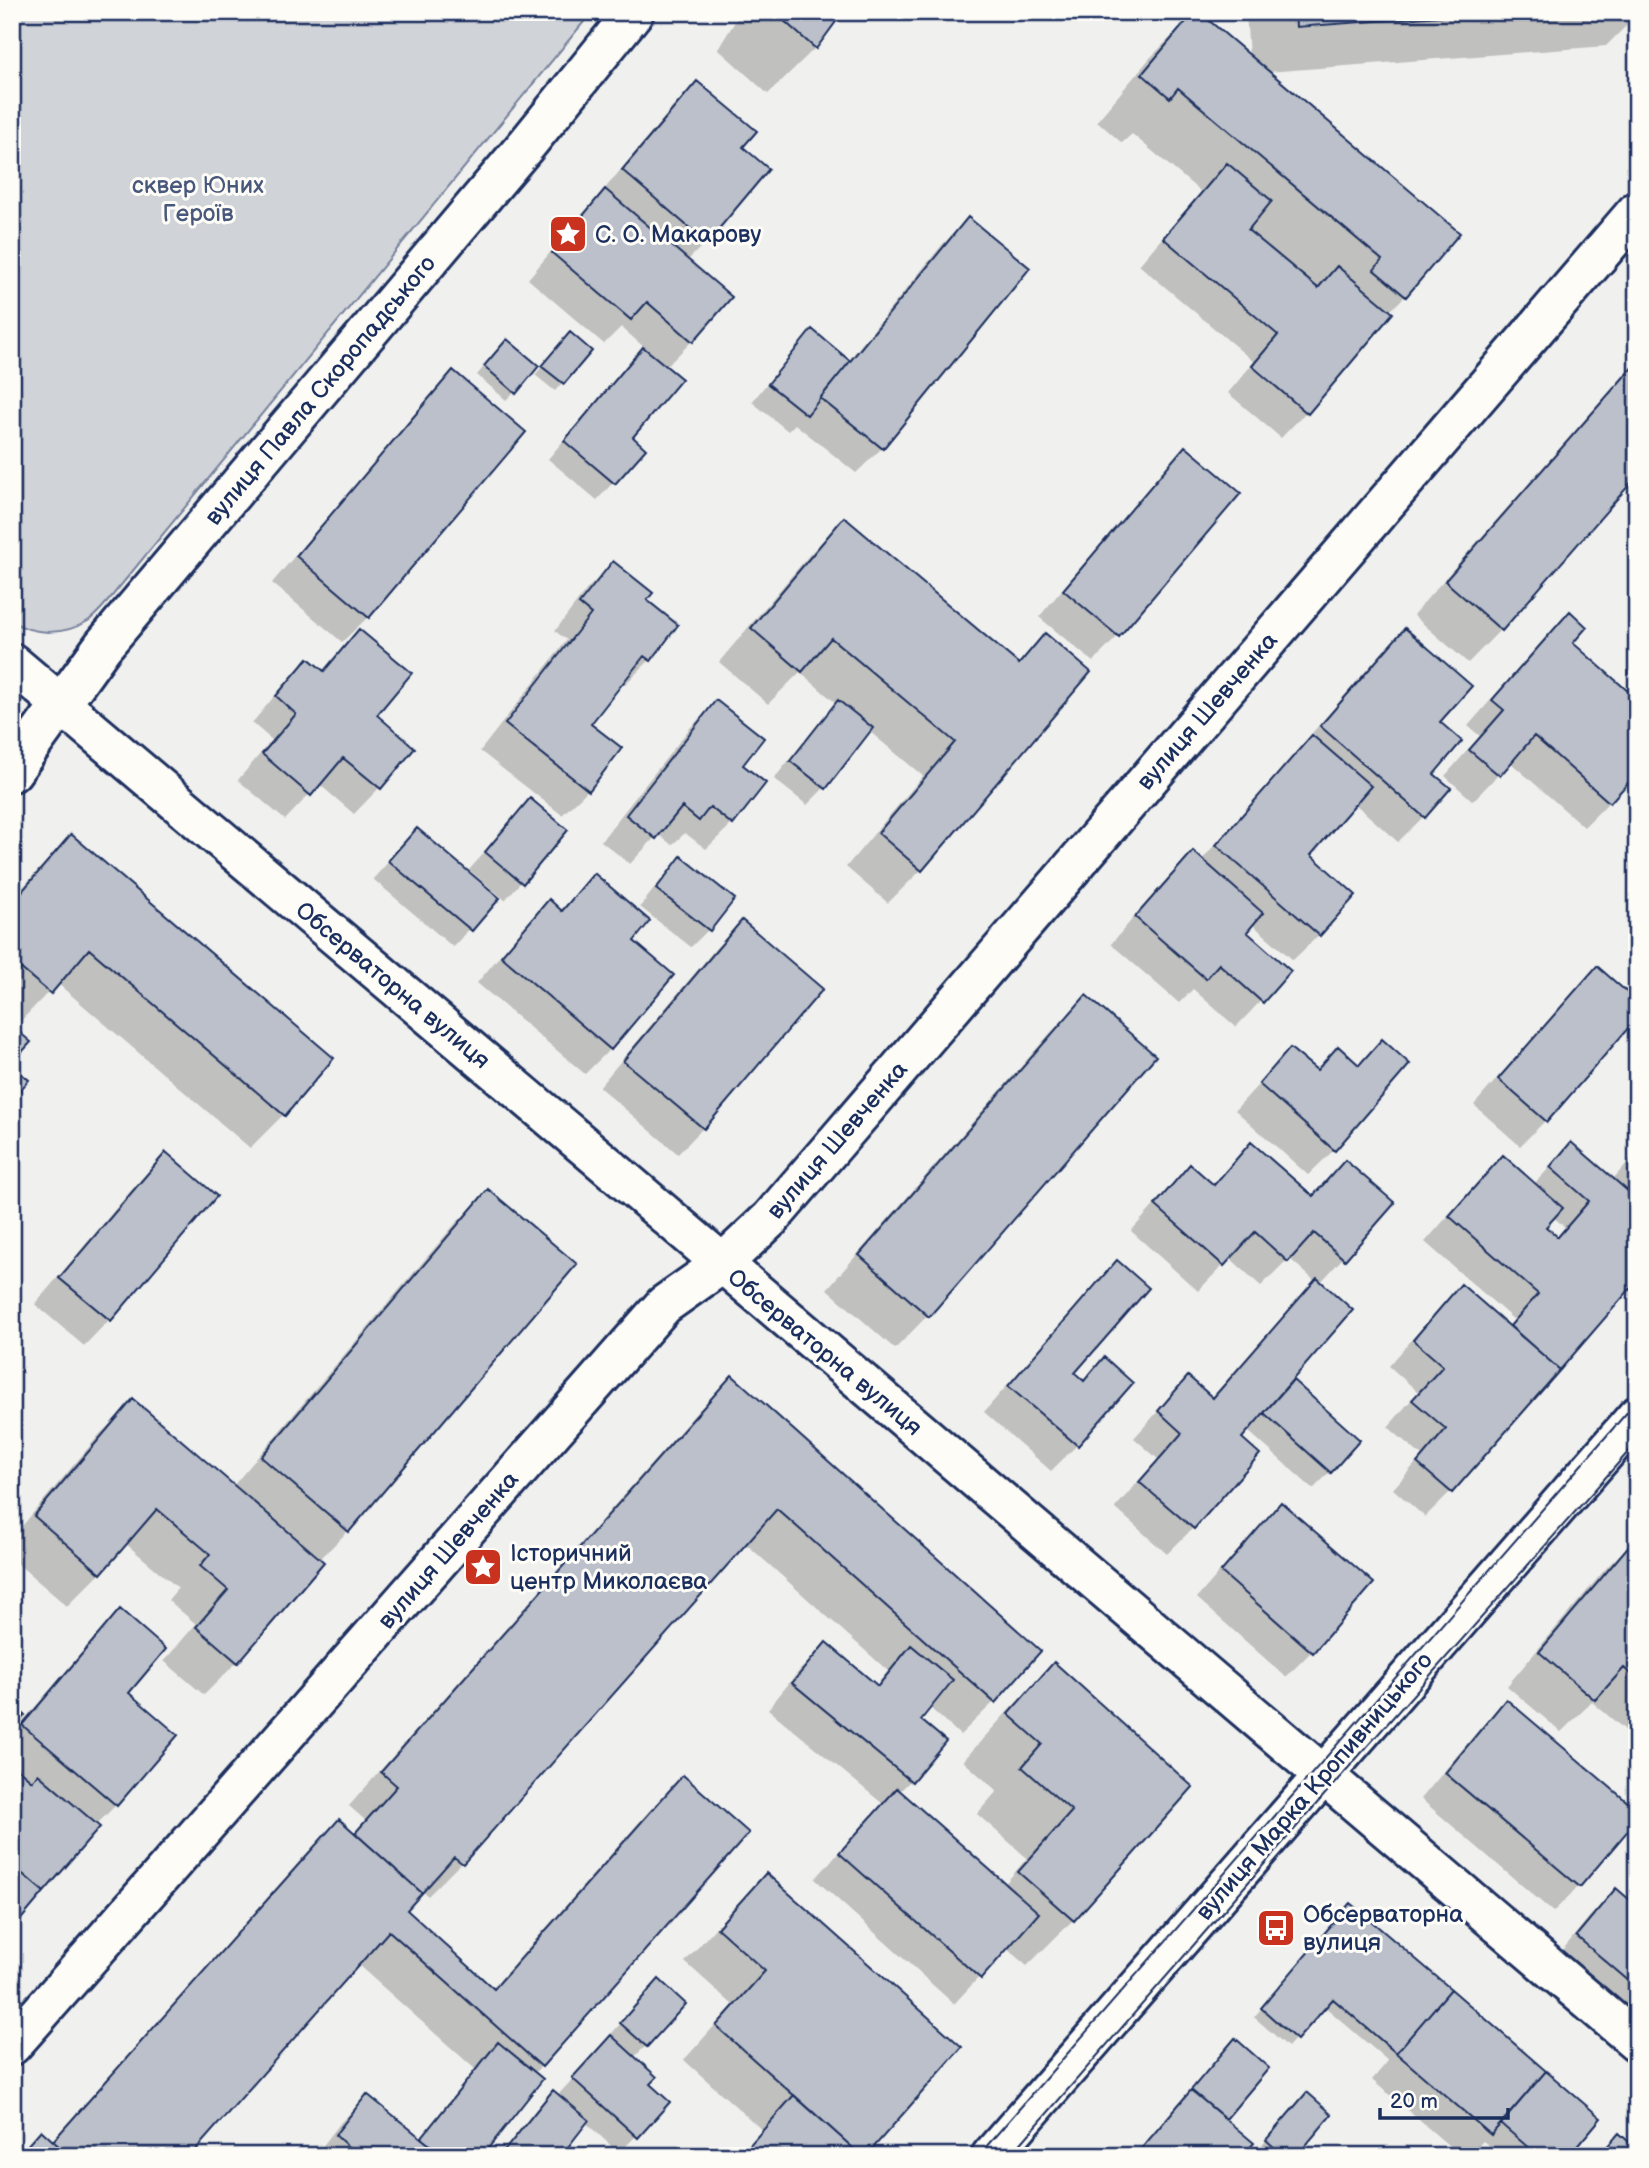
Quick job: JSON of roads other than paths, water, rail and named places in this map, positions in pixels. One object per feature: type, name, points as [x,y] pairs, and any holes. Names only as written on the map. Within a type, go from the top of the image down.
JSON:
[{"type":"street","name":"вулиця Павла Скоропадського","points":[[12,772],[103,646],[519,153],[634,12]]},
{"type":"street","name":"вулиця Шевченка","points":[[12,2045],[664,1306],[722,1264],[771,1218],[1637,211]]},
{"type":"street","name":"Обсерваторна вулиця","points":[[12,663],[1637,2042]]},
{"type":"street","name":"вулиця Марка Кропивницького","points":[[991,2156],[1637,1416]]},
{"type":"tram line","points":[[978,2156],[1637,1401]]},
{"type":"tram line","points":[[1010,2156],[1637,1442]]},
{"type":"place","name":"С. О. Макарову","points":[[568,234]]},
{"type":"place","name":"Історичний центр Миколаєва","points":[[483,1567]]},
{"type":"place","name":"Обсерваторна вулиця","points":[[1276,1928]]},
{"type":"park label","name":"сквер Юних Героїв","points":[[198,199]]}]
